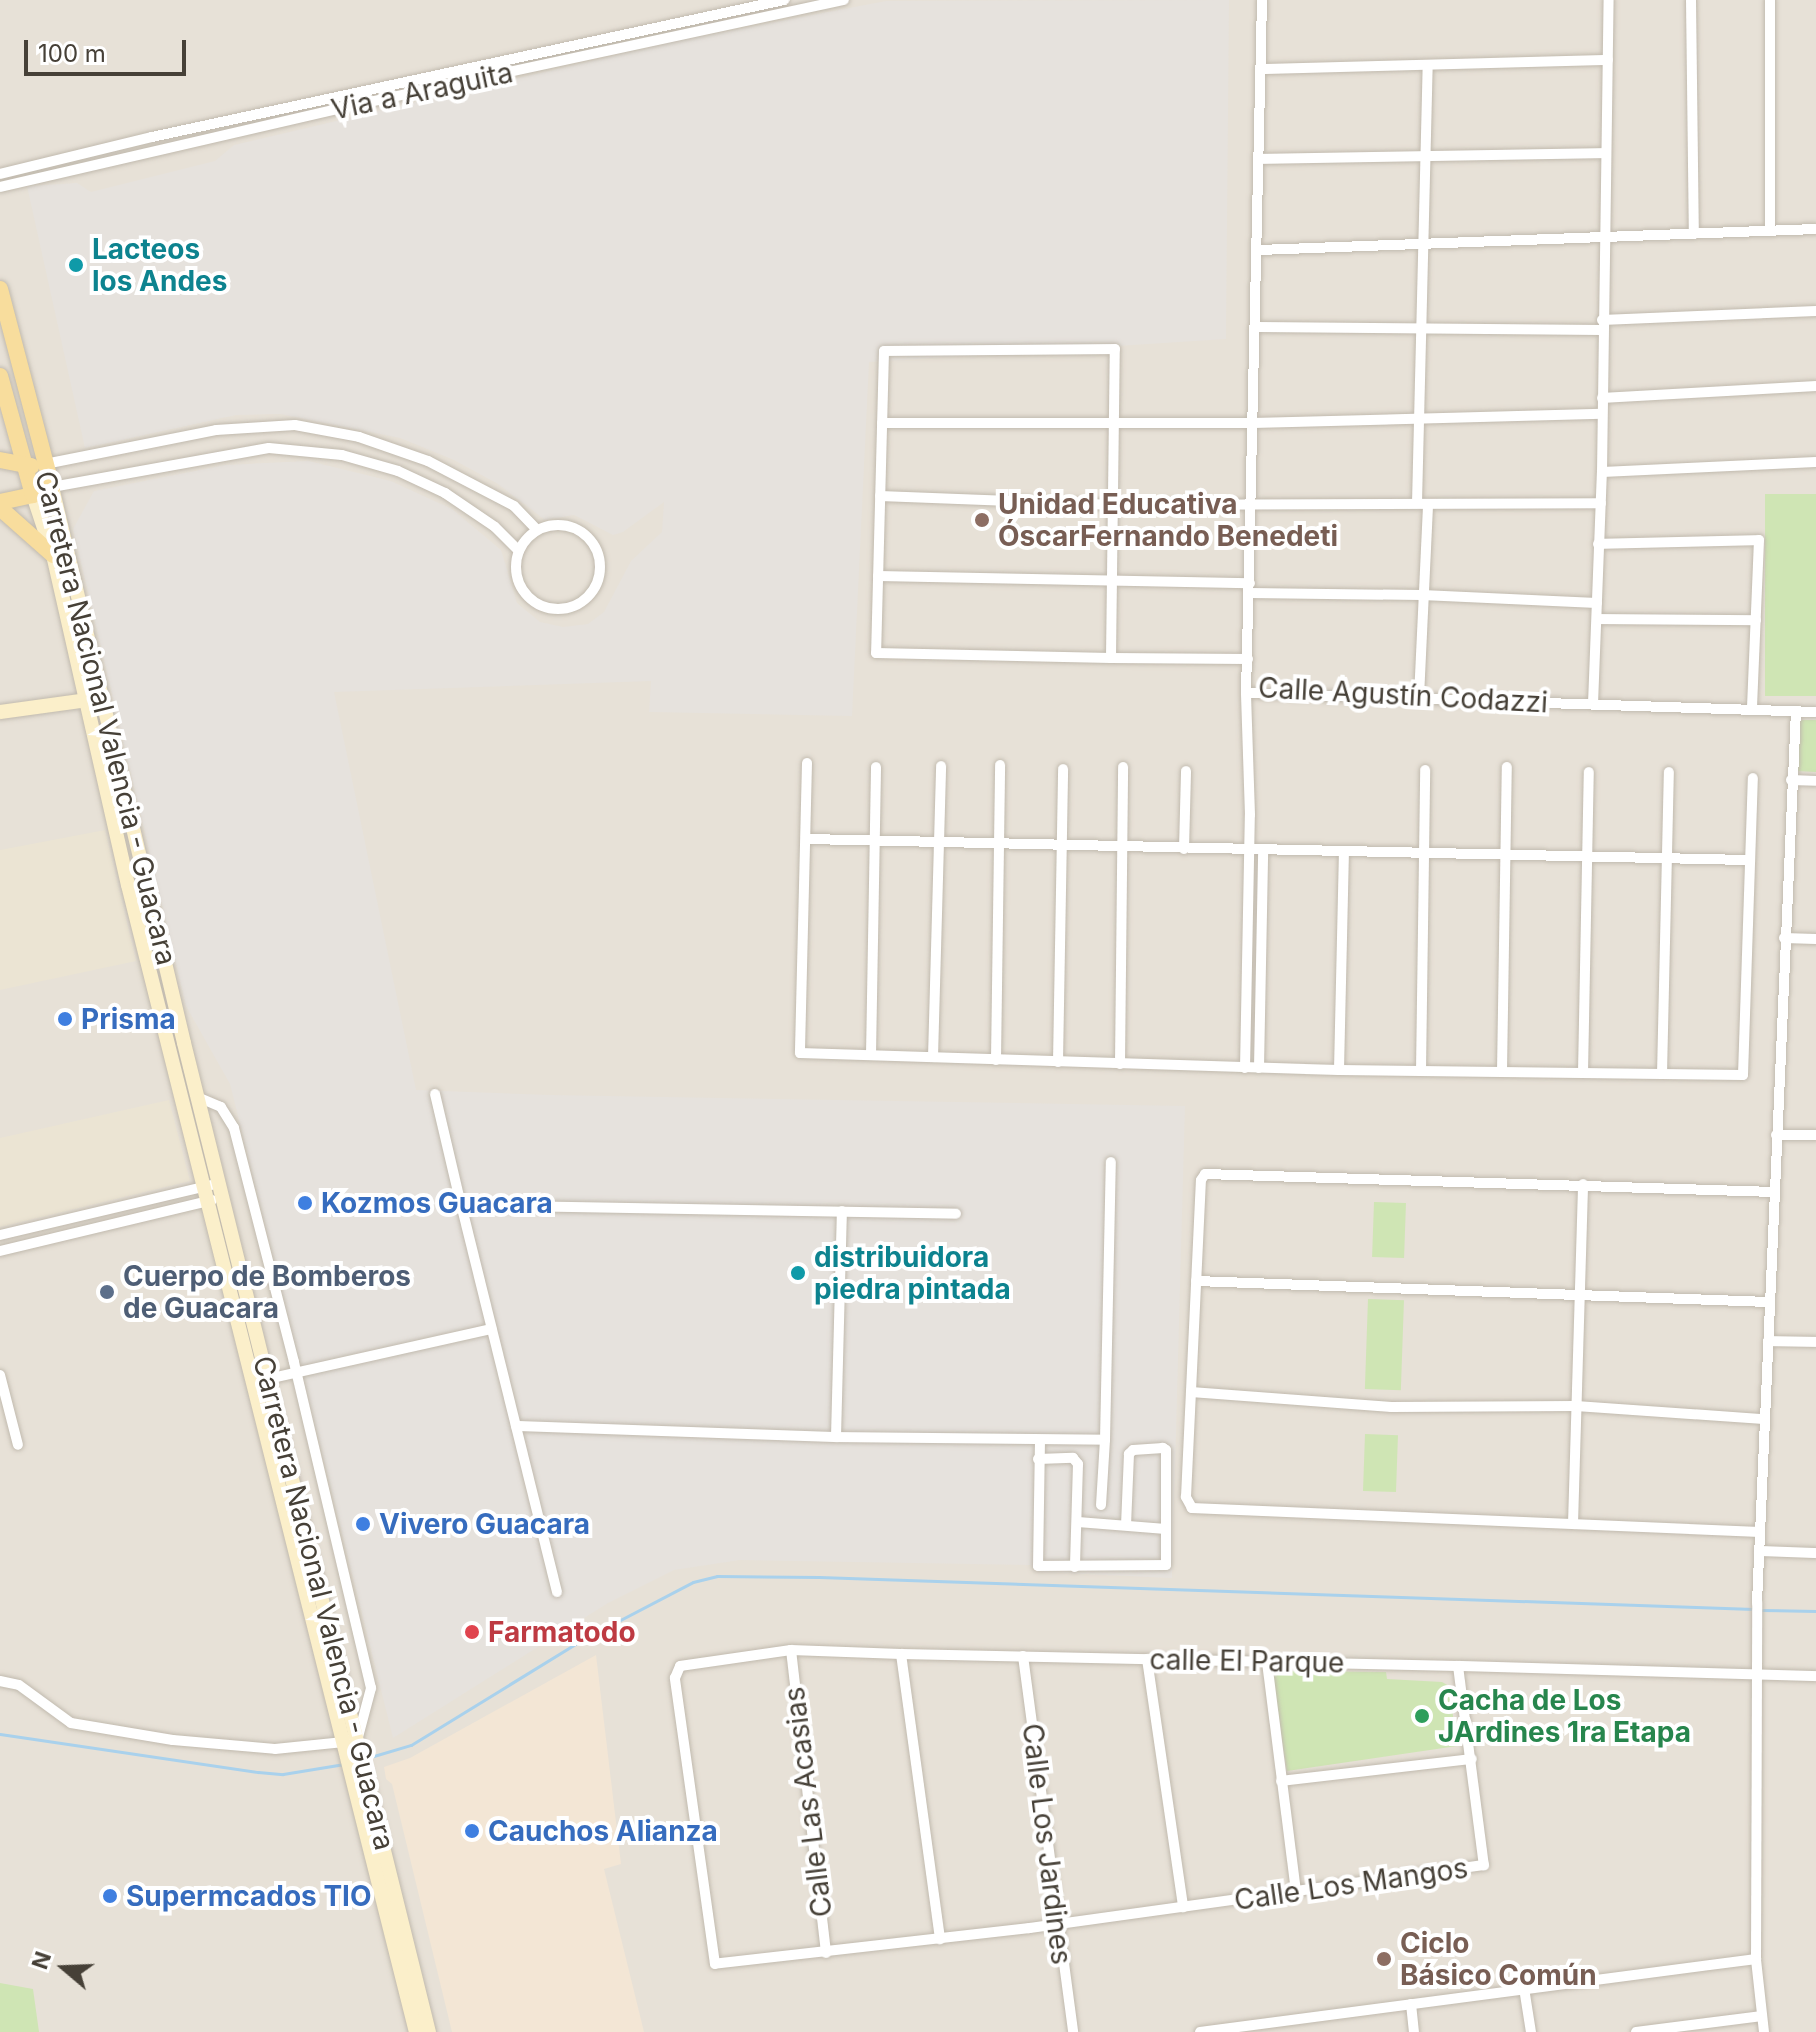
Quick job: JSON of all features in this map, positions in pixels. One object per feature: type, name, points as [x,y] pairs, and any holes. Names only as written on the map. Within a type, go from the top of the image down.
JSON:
[{"type":"main road","name":"Carretera Nacional Valencia - Guacara","points":[[0,289],[52,487],[95,699],[128,885],[206,1194],[261,1380]]},
{"type":"main road","name":"Carretera Nacional Valencia - Guacara","points":[[0,376],[24,467],[95,699],[221,1190],[261,1380],[352,1747],[429,2032]]},
{"type":"main road","points":[[0,418],[5,398]]},
{"type":"main road","points":[[0,460],[24,467],[45,464]]},
{"type":"main road","points":[[52,487],[0,505],[53,555]]},
{"type":"main road","points":[[0,712],[95,699]]},
{"type":"main road","name":"Carretera Nacional Valencia - Guacara","points":[[358,1769],[416,2032]]},
{"type":"street","name":"Via a Araguita","points":[[0,174],[152,137],[784,0]]},
{"type":"street","name":"Via a Araguita","points":[[0,187],[355,105],[844,0]]},
{"type":"street","name":"Calle Agustín Codazzi","points":[[1262,0],[1259,250],[1246,693],[1816,712]]},
{"type":"street","points":[[1593,704],[1602,472],[1603,240],[1609,0]]},
{"type":"street","points":[[1691,0],[1694,234]]},
{"type":"street","points":[[1770,0],[1770,231]]},
{"type":"street","points":[[1261,69],[1608,60]]},
{"type":"street","points":[[1419,697],[1422,504],[1418,418],[1428,66]]},
{"type":"street","points":[[1260,159],[1605,153]]},
{"type":"street","points":[[1259,250],[1424,242],[1603,240],[1816,229]]},
{"type":"street","points":[[1257,327],[1421,331],[1602,325],[1816,311]]},
{"type":"street","points":[[1111,658],[1115,349],[884,351],[876,653],[1111,658],[1248,659]]},
{"type":"street","points":[[1602,398],[1816,386]]},
{"type":"street","points":[[882,423],[1253,423],[1602,414]]},
{"type":"street","points":[[45,464],[216,430],[295,425],[359,437],[428,461],[514,506],[537,530]]},
{"type":"street","points":[[52,487],[269,448],[342,455],[398,471],[445,493],[495,527],[519,551]]},
{"type":"street","points":[[1602,472],[1816,462]]},
{"type":"street","points":[[880,496],[1115,505],[1250,502],[1601,503]]},
{"type":"street","points":[[552,524],[568,525],[583,532],[594,543],[600,557],[600,574],[595,589],[585,601],[571,608],[555,610],[539,606],[518,583],[515,567],[519,551],[537,530],[552,524]]},
{"type":"street","points":[[1598,544],[1759,540],[1752,710]]},
{"type":"street","points":[[878,576],[1114,579],[1597,603]]},
{"type":"street","points":[[1597,619],[1756,620]]},
{"type":"street","points":[[1245,1068],[1249,851],[1246,693]]},
{"type":"street","points":[[1764,2032],[1756,1959],[1757,1603],[1796,711]]},
{"type":"street","points":[[807,763],[800,1053],[1339,1070],[1743,1075],[1753,778]]},
{"type":"street","points":[[996,1060],[1000,765]]},
{"type":"street","points":[[933,1057],[941,766]]},
{"type":"street","points":[[871,1055],[876,767]]},
{"type":"street","points":[[1120,1064],[1123,767]]},
{"type":"street","points":[[1502,1072],[1507,767]]},
{"type":"street","points":[[1058,1062],[1063,769]]},
{"type":"street","points":[[1421,1071],[1425,770]]},
{"type":"street","points":[[1184,849],[1186,771]]},
{"type":"street","points":[[1583,1073],[1589,772]]},
{"type":"street","points":[[1662,1074],[1669,772]]},
{"type":"street","points":[[1791,780],[1816,781]]},
{"type":"street","points":[[807,839],[1750,860]]},
{"type":"street","points":[[1259,1068],[1263,851]]},
{"type":"street","points":[[1339,1070],[1344,853]]},
{"type":"street","points":[[1784,938],[1816,939]]},
{"type":"street","points":[[435,1094],[557,1592]]},
{"type":"street","points":[[0,1681],[19,1685],[65,1720],[79,1725],[173,1740],[275,1749],[352,1747],[371,1688],[234,1128],[221,1107],[198,1097]]},
{"type":"street","points":[[1776,1135],[1816,1135]]},
{"type":"street","points":[[1101,1505],[1111,1162]]},
{"type":"street","points":[[1760,1532],[1192,1508],[1186,1497],[1201,1180],[1212,1171],[1774,1192]]},
{"type":"street","points":[[1573,1524],[1583,1184]]},
{"type":"street","points":[[0,1251],[221,1190]]},
{"type":"street","points":[[0,1235],[206,1194]]},
{"type":"street","points":[[461,1205],[956,1214]]},
{"type":"street","points":[[836,1437],[842,1211]]},
{"type":"street","points":[[1196,1281],[1769,1302]]},
{"type":"street","points":[[261,1380],[491,1329]]},
{"type":"street","points":[[1768,1341],[1816,1342]]},
{"type":"street","points":[[0,1375],[18,1445]]},
{"type":"street","points":[[1191,1392],[1391,1407],[1576,1406],[1764,1419]]},
{"type":"street","points":[[516,1426],[836,1437],[1105,1440]]},
{"type":"street","points":[[1040,1440],[1036,1563],[1042,1567],[1164,1567],[1167,1563],[1166,1450],[1161,1447],[1133,1450],[1129,1454],[1126,1525]]},
{"type":"street","points":[[1038,1459],[1076,1460],[1078,1522],[1075,1567]]},
{"type":"street","points":[[1078,1522],[1166,1529]]},
{"type":"street","points":[[1759,1551],[1816,1553]]},
{"type":"street","name":"calle El Parque","points":[[826,1953],[715,1964],[675,1678],[680,1666],[791,1650],[1816,1676]]},
{"type":"street","name":"Calle Las Acasias","points":[[791,1650],[826,1953]]},
{"type":"street","points":[[901,1654],[940,1939]]},
{"type":"street","name":"Calle Los Jardines","points":[[1023,1656],[1073,2032]]},
{"type":"street","points":[[1147,1659],[1183,1907]]},
{"type":"street","points":[[1267,1662],[1296,1891]]},
{"type":"street","name":"Calle Los Mangos","points":[[1061,1924],[1484,1865],[1458,1666]]},
{"type":"street","points":[[1281,1781],[1472,1759]]},
{"type":"street","points":[[826,1953],[1061,1924]]},
{"type":"street","points":[[1200,2032],[1756,1959]]},
{"type":"street","points":[[1524,1988],[1531,2032]]},
{"type":"street","points":[[1411,2004],[1414,2032]]},
{"type":"street","points":[[1636,2032],[1762,2016]]},
{"type":"shaded area","points":[[0,0],[1816,0],[1816,2032],[0,2032]]},
{"type":"shaded area","points":[[1229,0],[1226,339],[869,362],[852,716],[649,712],[651,681],[334,692],[416,1090],[1185,1106],[1172,1578],[1038,1572],[1030,1565],[740,1560],[674,1570],[608,1603],[393,1738],[230,1084],[186,1006],[73,529],[94,491],[225,465],[309,461],[391,481],[452,509],[501,550],[517,603],[540,622],[563,627],[588,624],[604,612],[631,561],[662,532],[664,502],[623,532],[613,535],[574,515],[545,520],[498,484],[454,460],[400,438],[280,414],[236,415],[85,448],[27,186],[77,183],[91,192],[215,161],[234,145],[676,41],[886,1]]},
{"type":"shaded area","points":[[105,830],[136,961],[0,990],[0,850]]},
{"type":"shaded area","points":[[169,1100],[190,1181],[0,1227],[0,1138]]},
{"type":"shaded area","points":[[596,1655],[621,1864],[604,1869],[644,2032],[452,2032],[392,1784],[386,1779],[384,1767],[410,1758]]},
{"type":"green space","points":[[1765,494],[1816,494],[1816,696],[1765,696]]},
{"type":"green space","points":[[1799,720],[1816,720],[1816,772],[1796,771]]},
{"type":"green space","points":[[1374,1202],[1406,1203],[1404,1258],[1372,1257]]},
{"type":"green space","points":[[1368,1299],[1404,1300],[1401,1390],[1365,1389]]},
{"type":"green space","points":[[1365,1434],[1398,1435],[1396,1492],[1363,1491]]},
{"type":"green space","points":[[1386,1672],[1387,1679],[1442,1682],[1449,1686],[1457,1746],[1287,1771],[1272,1677],[1273,1673]]},
{"type":"green space","points":[[0,1983],[33,1989],[39,2032],[0,2032]]},
{"type":"waterway","points":[[367,1758],[411,1745],[582,1640],[693,1582],[717,1576],[1753,1609]]},
{"type":"waterway","points":[[1760,1610],[1816,1611]]},
{"type":"waterway","points":[[0,1734],[258,1772],[283,1774],[344,1764]]},
{"type":"place","name":"Lacteos los Andes","points":[[76,265]]},
{"type":"place","name":"Unidad Educativa ÓscarFernando Benedeti","points":[[982,520]]},
{"type":"place","name":"Prisma","points":[[65,1019]]},
{"type":"place","name":"Kozmos Guacara","points":[[305,1203]]},
{"type":"place","name":"distribuidora piedra pintada","points":[[798,1273]]},
{"type":"place","name":"Cuerpo de Bomberos de Guacara","points":[[107,1292]]},
{"type":"place","name":"Vivero Guacara","points":[[363,1524]]},
{"type":"place","name":"Farmatodo","points":[[472,1632]]},
{"type":"place","name":"Cacha de Los JArdines 1ra Etapa","points":[[1422,1716]]},
{"type":"place","name":"Cauchos Alianza","points":[[472,1831]]},
{"type":"place","name":"Supermcados TIO","points":[[110,1896]]},
{"type":"place","name":"Ciclo Básico Común","points":[[1384,1959]]}]
